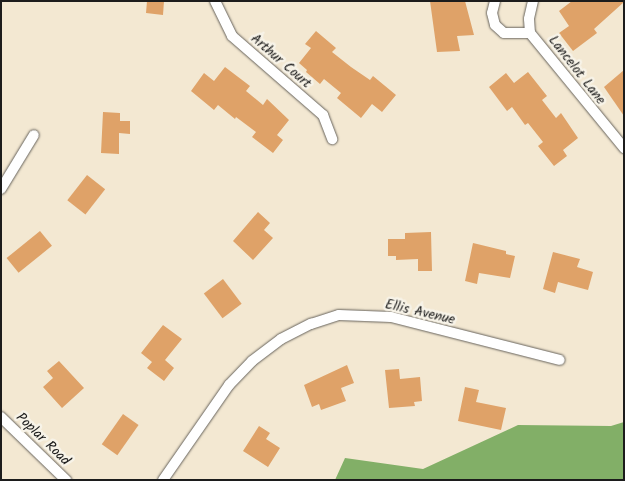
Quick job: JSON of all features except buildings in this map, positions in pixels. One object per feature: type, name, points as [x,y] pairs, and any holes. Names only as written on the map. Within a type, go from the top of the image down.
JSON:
[{"type":"street","name":"Arthur Court","points":[[215,1],[232,36],[324,115],[332,139]]},
{"type":"street","points":[[495,1],[492,13],[495,25],[504,33],[517,35],[530,32]]},
{"type":"street","name":"Lancelot Lane","points":[[533,1],[529,19],[530,32],[624,148]]},
{"type":"street","points":[[1,189],[34,135]]},
{"type":"street","name":"Ellis Avenue","points":[[164,480],[229,385],[252,361],[281,339],[339,315],[391,317],[560,360]]},
{"type":"street","name":"Poplar Road","points":[[1,417],[66,480]]},
{"type":"green space","points":[[624,422],[624,480],[335,480],[345,458],[423,469],[518,425],[611,426]]}]
